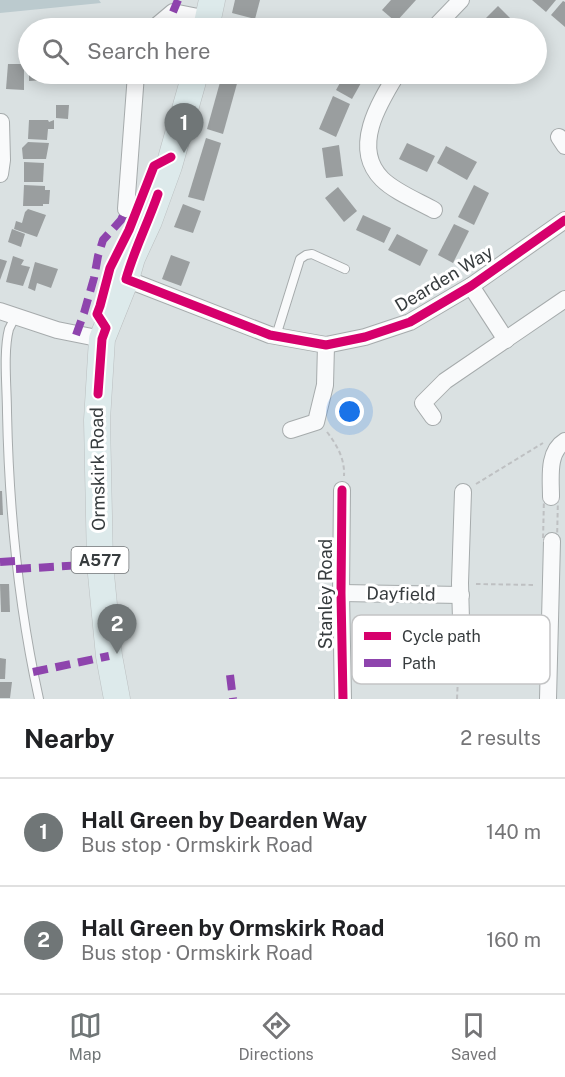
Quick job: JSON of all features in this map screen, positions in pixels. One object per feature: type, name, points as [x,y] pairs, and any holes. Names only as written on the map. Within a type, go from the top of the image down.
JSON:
[{"type":"main road","name":"Ormskirk Road","points":[[117,699],[109,656],[100,564],[97,420],[102,339],[169,166],[192,84]]},
{"type":"street","points":[[444,18],[461,0]]},
{"type":"street","points":[[166,18],[173,12],[209,16]]},
{"type":"street","points":[[126,208],[140,94],[138,84]]},
{"type":"street","points":[[391,84],[381,101],[370,129],[368,147],[371,164],[382,179],[434,210]]},
{"type":"street","points":[[0,174],[4,121]]},
{"type":"street","name":"Dearden Way","points":[[126,279],[276,336],[326,345],[365,338],[410,322],[471,286],[565,220]]},
{"type":"street","points":[[471,286],[506,340]]},
{"type":"street","points":[[423,408],[445,381],[565,299]]},
{"type":"street","points":[[8,314],[57,330],[102,339]]},
{"type":"street","points":[[291,430],[322,427],[326,345]]},
{"type":"street","points":[[551,497],[551,468],[555,451],[563,442]]},
{"type":"street","name":"Stanley Road","points":[[342,490],[343,699]]},
{"type":"street","points":[[461,615],[463,492]]},
{"type":"street","points":[[550,672],[556,591],[552,541]]},
{"type":"street","name":"Dayfield","points":[[341,593],[461,589]]},
{"type":"street","points":[[548,699],[549,684]]},
{"type":"lane","points":[[276,336],[300,259],[312,254],[345,269]]},
{"type":"lane","points":[[8,314],[4,456],[21,610],[39,699]]},
{"type":"path","points":[[322,427],[341,454],[344,469],[342,490]]},
{"type":"path","points":[[463,492],[550,438],[563,442]]},
{"type":"path","points":[[544,497],[551,497],[558,497],[557,541],[543,541],[544,497]]},
{"type":"path","points":[[461,589],[556,591]]},
{"type":"path","points":[[457,699],[458,684]]},
{"type":"shaded area","points":[[0,0],[99,0],[101,3],[0,13]]},
{"type":"building","points":[[235,0],[260,0],[255,18],[232,13]]},
{"type":"building","points":[[391,0],[416,0],[400,18],[391,18],[382,10]]},
{"type":"building","points":[[532,0],[556,0],[546,12]]},
{"type":"building","points":[[563,1],[565,2],[565,27],[551,15]]},
{"type":"building","points":[[498,6],[510,18],[486,18]]},
{"type":"building","points":[[8,64],[18,64],[18,84],[24,84],[24,90],[6,89]]},
{"type":"building","points":[[220,84],[237,84],[223,134],[207,129]]},
{"type":"building","points":[[339,84],[360,84],[352,99],[336,90]]},
{"type":"building","points":[[333,96],[350,104],[336,137],[319,129]]},
{"type":"building","points":[[56,105],[69,105],[68,119],[56,118]]},
{"type":"building","points":[[29,120],[48,120],[49,122],[54,120],[54,129],[48,129],[47,140],[28,139]]},
{"type":"building","points":[[206,138],[221,143],[204,201],[188,197]]},
{"type":"building","points":[[28,142],[49,143],[46,159],[23,159],[22,148]]},
{"type":"building","points":[[407,143],[435,156],[427,172],[399,159]]},
{"type":"building","points":[[339,145],[343,176],[326,178],[322,148]]},
{"type":"building","points":[[446,146],[477,162],[467,180],[437,163]]},
{"type":"building","points":[[24,162],[44,163],[43,182],[24,182]]},
{"type":"building","points":[[24,185],[45,186],[45,190],[50,190],[49,204],[23,206]]},
{"type":"building","points":[[474,185],[489,193],[474,225],[458,217]]},
{"type":"building","points":[[338,187],[357,211],[344,222],[325,198]]},
{"type":"building","points":[[183,204],[201,211],[193,233],[174,227]]},
{"type":"building","points":[[28,209],[46,215],[37,237],[14,229],[16,221],[22,223]]},
{"type":"building","points":[[363,215],[391,228],[384,243],[356,230]]},
{"type":"building","points":[[454,224],[469,231],[453,263],[438,255]]},
{"type":"building","points":[[12,229],[25,234],[21,247],[8,242]]},
{"type":"building","points":[[397,234],[428,250],[420,266],[388,250]]},
{"type":"building","points":[[171,255],[190,262],[181,286],[162,279]]},
{"type":"building","points":[[13,256],[24,260],[21,265],[30,267],[23,286],[6,282]]},
{"type":"building","points":[[0,259],[7,261],[0,280]]},
{"type":"building","points":[[35,262],[58,269],[51,288],[37,283],[35,291],[28,288]]},
{"type":"building","points":[[0,491],[2,491],[3,515],[0,515]]},
{"type":"building","points":[[0,584],[9,584],[10,612],[1,612]]},
{"type":"building","points":[[0,658],[6,659],[5,679],[0,679]]},
{"type":"building","points":[[0,682],[12,682],[10,698],[0,698]]},
{"type":"marked path","points":[[173,12],[178,0]]},
{"type":"marked path","points":[[76,335],[103,240],[121,220],[126,209]]},
{"type":"marked path","points":[[0,562],[16,561]]},
{"type":"marked path","points":[[16,569],[100,564]]},
{"type":"marked path","points":[[33,672],[109,656]]},
{"type":"marked path","points":[[230,675],[233,699]]},
{"type":"cycle path","points":[[98,394],[102,339],[106,328],[97,314],[110,268],[129,230],[154,166],[171,157]]},
{"type":"cycle path","points":[[158,194],[126,279],[270,335],[326,345],[365,337],[410,322],[471,286],[565,220]]},
{"type":"cycle path","points":[[342,490],[343,699]]},
{"type":"place","name":"Hall Green by Dearden Way","points":[[184,153]]},
{"type":"place","name":"Hall Green by Ormskirk Road","points":[[117,654]]}]
